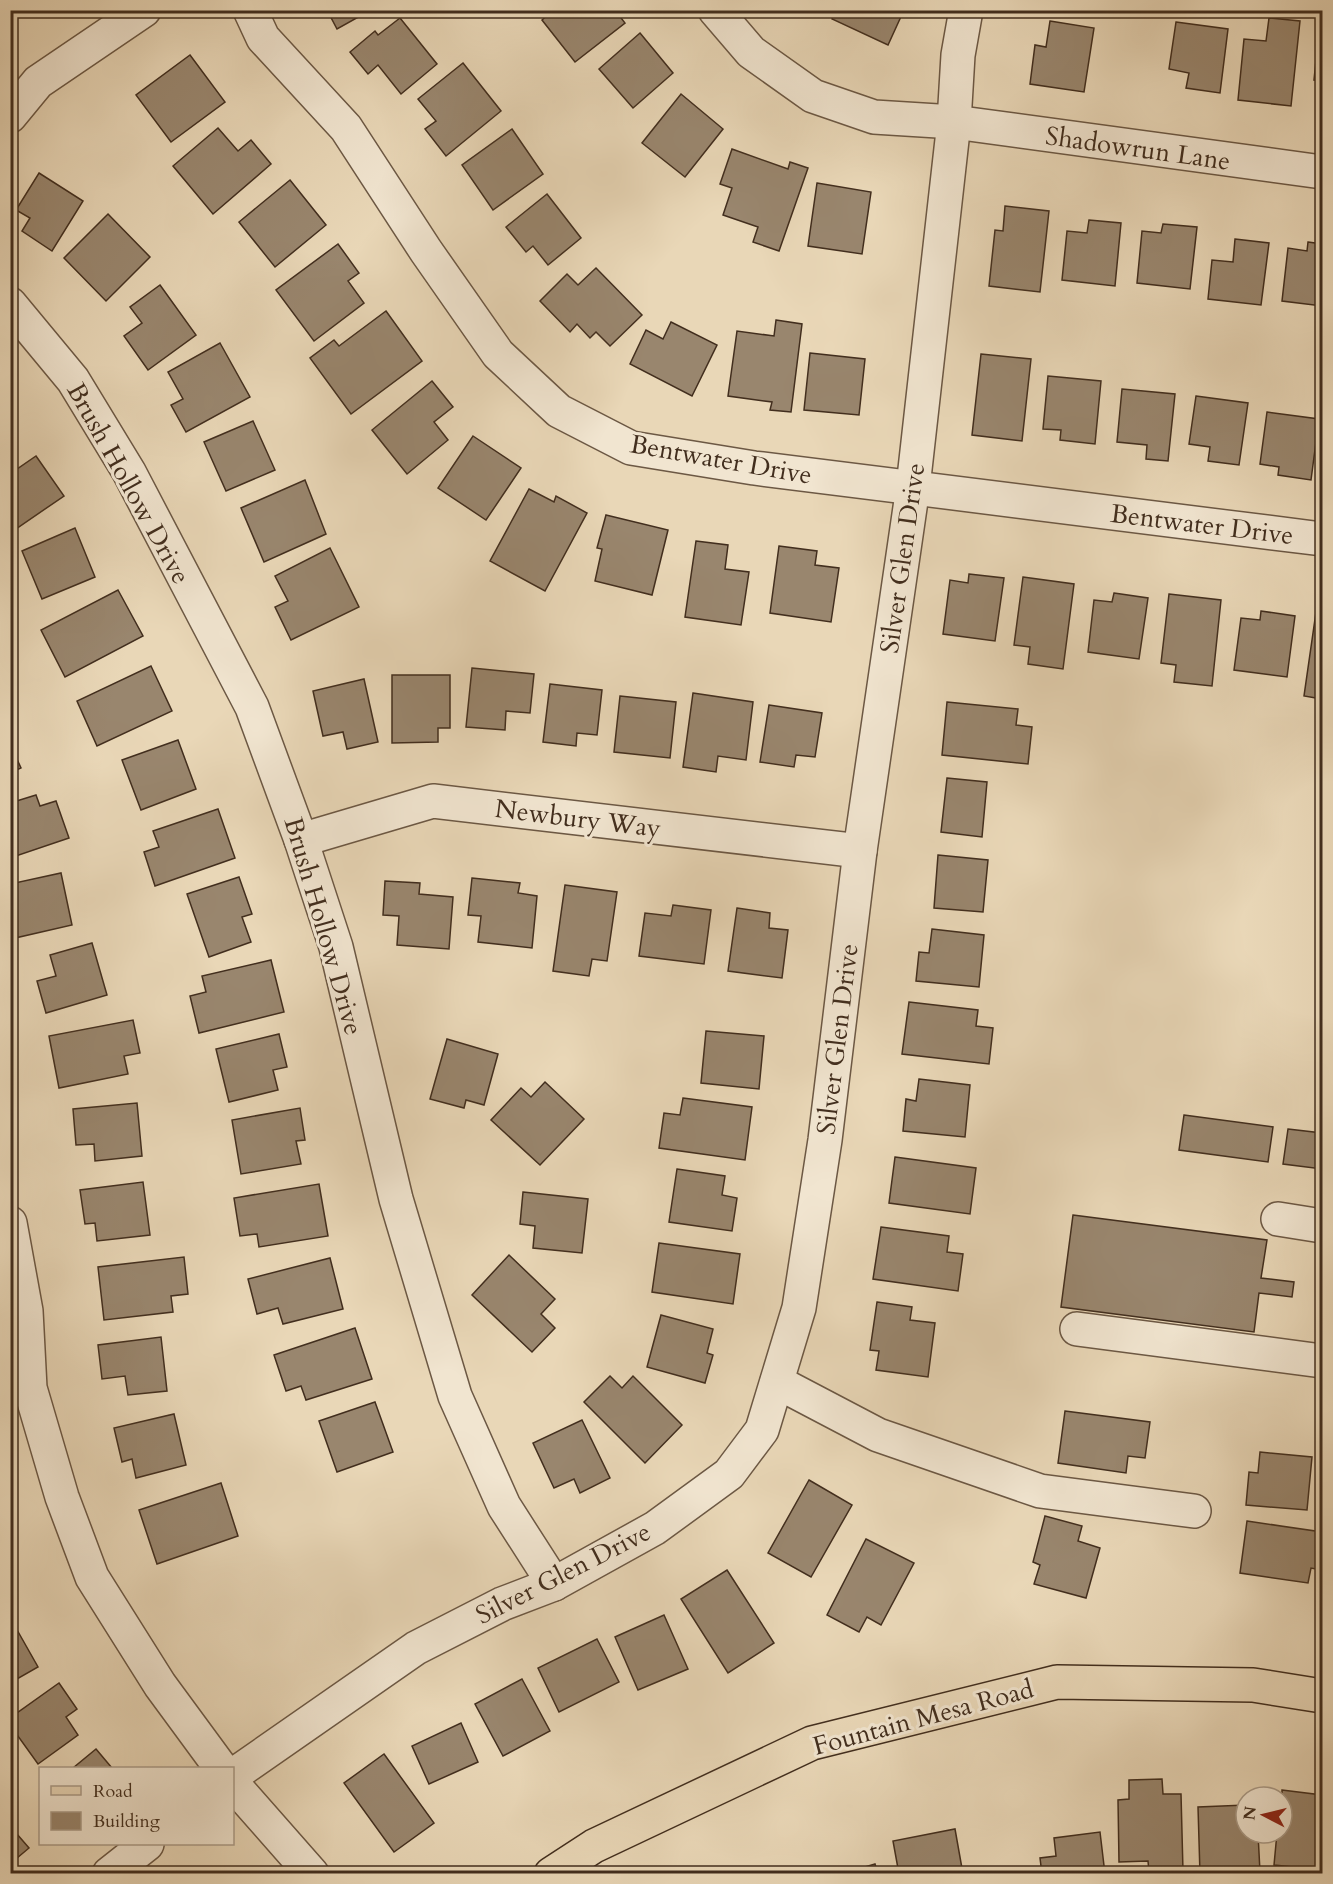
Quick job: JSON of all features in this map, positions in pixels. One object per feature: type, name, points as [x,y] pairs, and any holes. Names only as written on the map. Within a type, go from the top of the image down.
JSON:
[{"type":"main road","name":"Fountain Mesa Road","points":[[551,1874],[594,1846],[812,1743],[1057,1682],[1253,1685],[1323,1696]]},
{"type":"street","points":[[10,116],[38,82],[144,10]]},
{"type":"street","name":"Bentwater Drive","points":[[250,10],[263,38],[346,128],[426,251],[498,354],[559,411],[630,448],[754,468],[1323,539]]},
{"type":"street","name":"Shadowrun Lane","points":[[715,10],[751,52],[813,96],[874,117],[954,122],[1323,171]]},
{"type":"street","name":"Silver Glen Drive","points":[[234,1775],[416,1648],[502,1604],[554,1584],[655,1528],[729,1474],[762,1430],[801,1297],[825,1140],[860,851],[914,487],[954,122],[958,55],[966,10]]},
{"type":"street","name":"Brush Hollow Drive","points":[[10,304],[73,380],[129,472],[252,707],[301,840],[336,947],[396,1199],[455,1396],[504,1506],[554,1584]]},
{"type":"street","name":"Newbury Way","points":[[301,840],[433,801],[860,851]]},
{"type":"street","points":[[1278,1219],[1323,1226]]},
{"type":"street","points":[[10,1223],[26,1311],[30,1388],[62,1497],[92,1576],[160,1685],[220,1767]]},
{"type":"street","points":[[1077,1329],[1323,1361]]},
{"type":"street","points":[[777,1382],[878,1435],[1040,1491],[1194,1511]]},
{"type":"street","points":[[234,1785],[312,1874]]},
{"type":"street","points":[[109,1874],[146,1845]]},
{"type":"building","points":[[327,10],[371,10],[337,29]]},
{"type":"building","points":[[553,10],[615,10],[625,23],[575,62],[542,20]]},
{"type":"building","points":[[836,10],[904,10],[888,45],[832,19]]},
{"type":"building","points":[[400,18],[437,64],[401,94],[378,65],[368,74],[350,52],[375,31],[378,35]]},
{"type":"building","points":[[1269,18],[1300,21],[1291,106],[1238,100],[1244,39],[1266,41]]},
{"type":"building","points":[[1050,21],[1094,28],[1084,92],[1030,84],[1035,45],[1046,47]]},
{"type":"building","points":[[1176,22],[1228,29],[1220,93],[1186,88],[1189,73],[1169,69]]},
{"type":"building","points":[[640,33],[673,73],[633,108],[599,69]]},
{"type":"building","points":[[1318,41],[1322,42],[1322,81],[1314,80]]},
{"type":"building","points":[[190,55],[225,102],[171,142],[136,95]]},
{"type":"building","points":[[463,63],[501,111],[446,156],[425,129],[436,121],[418,99]]},
{"type":"building","points":[[681,94],[723,129],[685,177],[642,143]]},
{"type":"building","points":[[218,128],[238,151],[251,140],[271,164],[213,214],[173,166]]},
{"type":"building","points":[[512,129],[543,174],[493,210],[462,165]]},
{"type":"building","points":[[732,149],[788,169],[790,162],[808,168],[779,251],[753,242],[758,227],[723,215],[732,188],[720,184]]},
{"type":"building","points":[[39,173],[83,201],[52,251],[22,231],[30,218],[16,210]]},
{"type":"building","points":[[290,180],[326,225],[275,267],[239,222]]},
{"type":"building","points":[[817,183],[871,192],[862,254],[808,246]]},
{"type":"building","points":[[547,194],[581,238],[548,265],[533,246],[526,252],[506,227]]},
{"type":"building","points":[[1005,206],[1049,211],[1040,292],[989,286],[995,230],[1003,231]]},
{"type":"building","points":[[108,214],[150,257],[106,301],[64,258]]},
{"type":"building","points":[[1089,220],[1121,223],[1115,286],[1062,280],[1067,231],[1087,233]]},
{"type":"building","points":[[1163,224],[1197,227],[1190,289],[1137,283],[1142,231],[1161,233]]},
{"type":"building","points":[[1235,239],[1269,243],[1261,305],[1208,299],[1212,260],[1233,262]]},
{"type":"building","points":[[1308,242],[1322,244],[1322,306],[1282,301],[1288,248],[1307,251]]},
{"type":"building","points":[[338,244],[359,273],[348,281],[364,303],[314,341],[276,290]]},
{"type":"building","points":[[596,268],[642,315],[610,346],[596,332],[590,338],[577,324],[570,332],[540,301],[567,274],[578,285]]},
{"type":"building","points":[[160,285],[196,335],[148,370],[124,336],[142,323],[130,307]]},
{"type":"building","points":[[386,311],[422,361],[351,414],[310,358],[334,340],[339,346]]},
{"type":"building","points":[[776,320],[802,324],[791,412],[770,410],[772,402],[728,396],[737,331],[774,336]]},
{"type":"building","points":[[671,322],[717,345],[692,396],[630,364],[646,330],[663,339]]},
{"type":"building","points":[[220,343],[250,397],[186,432],[171,405],[183,399],[168,372]]},
{"type":"building","points":[[810,353],[865,359],[859,415],[804,410]]},
{"type":"building","points":[[981,354],[1031,359],[1022,441],[972,435]]},
{"type":"building","points":[[1048,376],[1101,381],[1095,444],[1060,440],[1061,430],[1043,429]]},
{"type":"building","points":[[432,381],[453,407],[434,422],[448,440],[407,474],[372,430]]},
{"type":"building","points":[[1122,389],[1175,394],[1168,461],[1146,459],[1147,445],[1117,442]]},
{"type":"building","points":[[1196,396],[1248,403],[1239,465],[1208,461],[1210,447],[1189,444]]},
{"type":"building","points":[[1267,412],[1319,419],[1311,480],[1278,475],[1279,467],[1260,464]]},
{"type":"building","points":[[253,421],[275,470],[226,491],[204,442]]},
{"type":"building","points":[[473,436],[521,468],[486,520],[438,488]]},
{"type":"building","points":[[36,456],[64,496],[10,533],[10,474]]},
{"type":"building","points":[[305,480],[326,534],[264,562],[241,508]]},
{"type":"building","points":[[529,489],[554,502],[556,496],[587,513],[545,591],[490,561]]},
{"type":"building","points":[[606,515],[668,530],[652,595],[595,581],[602,549],[597,548]]},
{"type":"building","points":[[75,528],[95,577],[42,599],[22,551]]},
{"type":"building","points":[[696,541],[728,545],[725,569],[749,572],[741,625],[685,617]]},
{"type":"building","points":[[779,546],[817,551],[815,565],[839,568],[831,622],[770,613]]},
{"type":"building","points":[[330,548],[359,607],[291,640],[275,607],[288,601],[275,576]]},
{"type":"building","points":[[969,574],[1004,578],[995,641],[943,634],[950,580],[968,583]]},
{"type":"building","points":[[1023,577],[1074,584],[1063,669],[1028,664],[1030,647],[1014,645]]},
{"type":"building","points":[[118,590],[143,636],[65,677],[41,630]]},
{"type":"building","points":[[1114,593],[1148,598],[1139,659],[1088,652],[1094,600],[1112,602]]},
{"type":"building","points":[[1169,594],[1221,600],[1212,686],[1174,682],[1176,665],[1161,663]]},
{"type":"building","points":[[1261,611],[1295,616],[1287,677],[1234,670],[1241,618],[1260,620]]},
{"type":"building","points":[[1316,612],[1322,613],[1322,699],[1304,696]]},
{"type":"building","points":[[151,666],[172,711],[97,746],[77,701]]},
{"type":"building","points":[[472,668],[534,674],[530,713],[506,711],[505,730],[466,727]]},
{"type":"building","points":[[392,675],[450,675],[450,728],[438,728],[438,742],[392,743]]},
{"type":"building","points":[[364,679],[378,742],[347,749],[343,732],[323,736],[313,691]]},
{"type":"building","points":[[550,684],[602,690],[597,735],[577,733],[576,746],[543,742]]},
{"type":"building","points":[[693,693],[753,702],[746,760],[718,756],[716,772],[683,767]]},
{"type":"building","points":[[620,696],[676,702],[670,758],[614,752]]},
{"type":"building","points":[[947,702],[1018,709],[1016,725],[1032,727],[1028,764],[942,755]]},
{"type":"building","points":[[769,705],[822,713],[815,757],[796,755],[794,767],[760,762]]},
{"type":"building","points":[[178,740],[196,789],[141,810],[122,760]]},
{"type":"building","points":[[10,744],[21,768],[10,773]]},
{"type":"building","points":[[947,778],[987,782],[982,837],[941,832]]},
{"type":"building","points":[[36,795],[40,806],[56,801],[69,838],[10,858],[10,803]]},
{"type":"building","points":[[218,809],[235,858],[155,886],[144,852],[159,847],[153,831]]},
{"type":"building","points":[[938,855],[988,860],[983,912],[934,908]]},
{"type":"building","points":[[61,873],[72,925],[15,938],[10,918],[10,884]]},
{"type":"building","points":[[239,877],[252,914],[242,917],[251,942],[209,957],[187,894]]},
{"type":"building","points":[[472,878],[520,883],[518,893],[537,896],[532,948],[478,942],[481,916],[468,915]]},
{"type":"building","points":[[385,881],[420,883],[419,894],[453,897],[449,949],[397,945],[399,916],[383,915]]},
{"type":"building","points":[[565,885],[617,892],[607,961],[592,959],[589,976],[553,971]]},
{"type":"building","points":[[673,905],[711,910],[704,964],[639,956],[645,913],[671,916]]},
{"type":"building","points":[[737,908],[770,913],[769,928],[788,930],[782,978],[728,971]]},
{"type":"building","points":[[932,929],[984,935],[979,987],[916,981],[919,952],[929,953]]},
{"type":"building","points":[[92,943],[107,995],[46,1013],[37,981],[56,976],[50,955]]},
{"type":"building","points":[[271,960],[284,1012],[199,1033],[190,996],[206,992],[202,976]]},
{"type":"building","points":[[909,1002],[978,1010],[976,1026],[993,1028],[989,1064],[902,1054]]},
{"type":"building","points":[[133,1020],[140,1053],[124,1056],[128,1074],[59,1088],[49,1036]]},
{"type":"building","points":[[706,1031],[764,1036],[759,1089],[701,1083]]},
{"type":"building","points":[[279,1034],[287,1067],[273,1070],[278,1090],[229,1102],[216,1049]]},
{"type":"building","points":[[447,1039],[498,1054],[484,1105],[466,1100],[464,1108],[430,1099]]},
{"type":"building","points":[[919,1079],[970,1085],[965,1137],[903,1131],[906,1099],[916,1101]]},
{"type":"building","points":[[545,1082],[584,1119],[540,1165],[491,1120],[521,1088],[531,1097]]},
{"type":"building","points":[[683,1098],[752,1107],[745,1160],[659,1148],[664,1113],[680,1115]]},
{"type":"building","points":[[137,1103],[142,1156],[95,1161],[94,1144],[76,1145],[73,1109]]},
{"type":"building","points":[[300,1108],[305,1140],[296,1141],[301,1164],[241,1174],[232,1120]]},
{"type":"building","points":[[1184,1115],[1273,1127],[1268,1162],[1179,1150]]},
{"type":"building","points":[[1288,1129],[1322,1133],[1322,1169],[1283,1164]]},
{"type":"building","points":[[895,1157],[976,1168],[970,1214],[889,1203]]},
{"type":"building","points":[[677,1169],[725,1176],[722,1195],[737,1198],[732,1231],[669,1222]]},
{"type":"building","points":[[143,1182],[150,1235],[97,1241],[95,1223],[85,1224],[80,1190]]},
{"type":"building","points":[[319,1184],[328,1236],[259,1247],[257,1234],[240,1236],[234,1198]]},
{"type":"building","points":[[523,1192],[588,1199],[582,1253],[533,1248],[535,1226],[520,1224]]},
{"type":"building","points":[[1073,1215],[1267,1240],[1261,1278],[1294,1282],[1292,1297],[1259,1293],[1254,1332],[1061,1307]]},
{"type":"building","points":[[881,1227],[949,1236],[947,1252],[963,1254],[958,1291],[873,1279]]},
{"type":"building","points":[[659,1243],[740,1254],[733,1304],[652,1292]]},
{"type":"building","points":[[509,1255],[555,1299],[541,1314],[555,1328],[532,1352],[472,1295]]},
{"type":"building","points":[[184,1257],[188,1294],[171,1296],[173,1312],[104,1320],[98,1267]]},
{"type":"building","points":[[330,1258],[343,1309],[283,1324],[278,1308],[257,1314],[248,1279]]},
{"type":"building","points":[[877,1302],[912,1307],[910,1320],[935,1323],[928,1377],[876,1370],[879,1351],[870,1350]]},
{"type":"building","points":[[661,1315],[713,1329],[707,1353],[713,1355],[705,1383],[647,1367]]},
{"type":"building","points":[[355,1328],[372,1379],[306,1400],[301,1386],[286,1391],[274,1355]]},
{"type":"building","points":[[161,1337],[167,1391],[128,1395],[125,1376],[102,1379],[98,1345]]},
{"type":"building","points":[[610,1376],[622,1388],[633,1376],[682,1425],[645,1463],[584,1402]]},
{"type":"building","points":[[375,1402],[393,1452],[337,1472],[319,1421]]},
{"type":"building","points":[[1065,1411],[1150,1422],[1145,1458],[1128,1456],[1126,1473],[1058,1463]]},
{"type":"building","points":[[174,1414],[186,1465],[136,1478],[132,1459],[122,1462],[114,1428]]},
{"type":"building","points":[[582,1420],[610,1478],[580,1493],[574,1479],[554,1488],[533,1443]]},
{"type":"building","points":[[1260,1452],[1312,1457],[1307,1510],[1246,1505],[1249,1472],[1258,1473]]},
{"type":"building","points":[[809,1480],[852,1505],[811,1577],[768,1553]]},
{"type":"building","points":[[221,1483],[238,1536],[157,1564],[139,1510]]},
{"type":"building","points":[[1045,1516],[1082,1526],[1078,1541],[1100,1548],[1086,1598],[1034,1584],[1040,1565],[1033,1562]]},
{"type":"building","points":[[1247,1521],[1322,1532],[1322,1570],[1311,1568],[1308,1583],[1240,1573]]},
{"type":"building","points":[[866,1539],[914,1563],[881,1625],[867,1617],[859,1632],[827,1615]]},
{"type":"building","points":[[727,1570],[774,1643],[728,1673],[681,1599]]},
{"type":"building","points":[[664,1615],[688,1669],[638,1690],[615,1637]]},
{"type":"building","points":[[12,1621],[38,1667],[10,1683],[10,1622]]},
{"type":"building","points":[[597,1639],[619,1682],[559,1712],[538,1668]]},
{"type":"building","points":[[522,1679],[550,1731],[503,1756],[475,1704]]},
{"type":"building","points":[[59,1683],[77,1709],[66,1717],[78,1735],[38,1764],[10,1725],[10,1718]]},
{"type":"building","points":[[461,1723],[478,1762],[429,1784],[412,1746]]},
{"type":"building","points":[[96,1749],[111,1767],[74,1767]]},
{"type":"building","points":[[384,1754],[434,1823],[394,1852],[344,1783]]},
{"type":"building","points":[[1162,1779],[1163,1794],[1181,1794],[1183,1871],[1149,1872],[1148,1861],[1119,1862],[1118,1800],[1129,1799],[1129,1780]]},
{"type":"building","points":[[1294,1792],[1322,1795],[1322,1870],[1274,1865],[1276,1845],[1294,1845]]},
{"type":"building","points":[[1234,1806],[1234,1845],[1259,1845],[1260,1872],[1200,1874],[1198,1807]]},
{"type":"building","points":[[10,1826],[29,1848],[10,1864]]},
{"type":"building","points":[[955,1829],[963,1874],[899,1874],[893,1841]]},
{"type":"building","points":[[1100,1832],[1105,1874],[1042,1874],[1040,1858],[1056,1856],[1054,1838]]},
{"type":"building","points":[[875,1864],[878,1874],[842,1874]]}]
